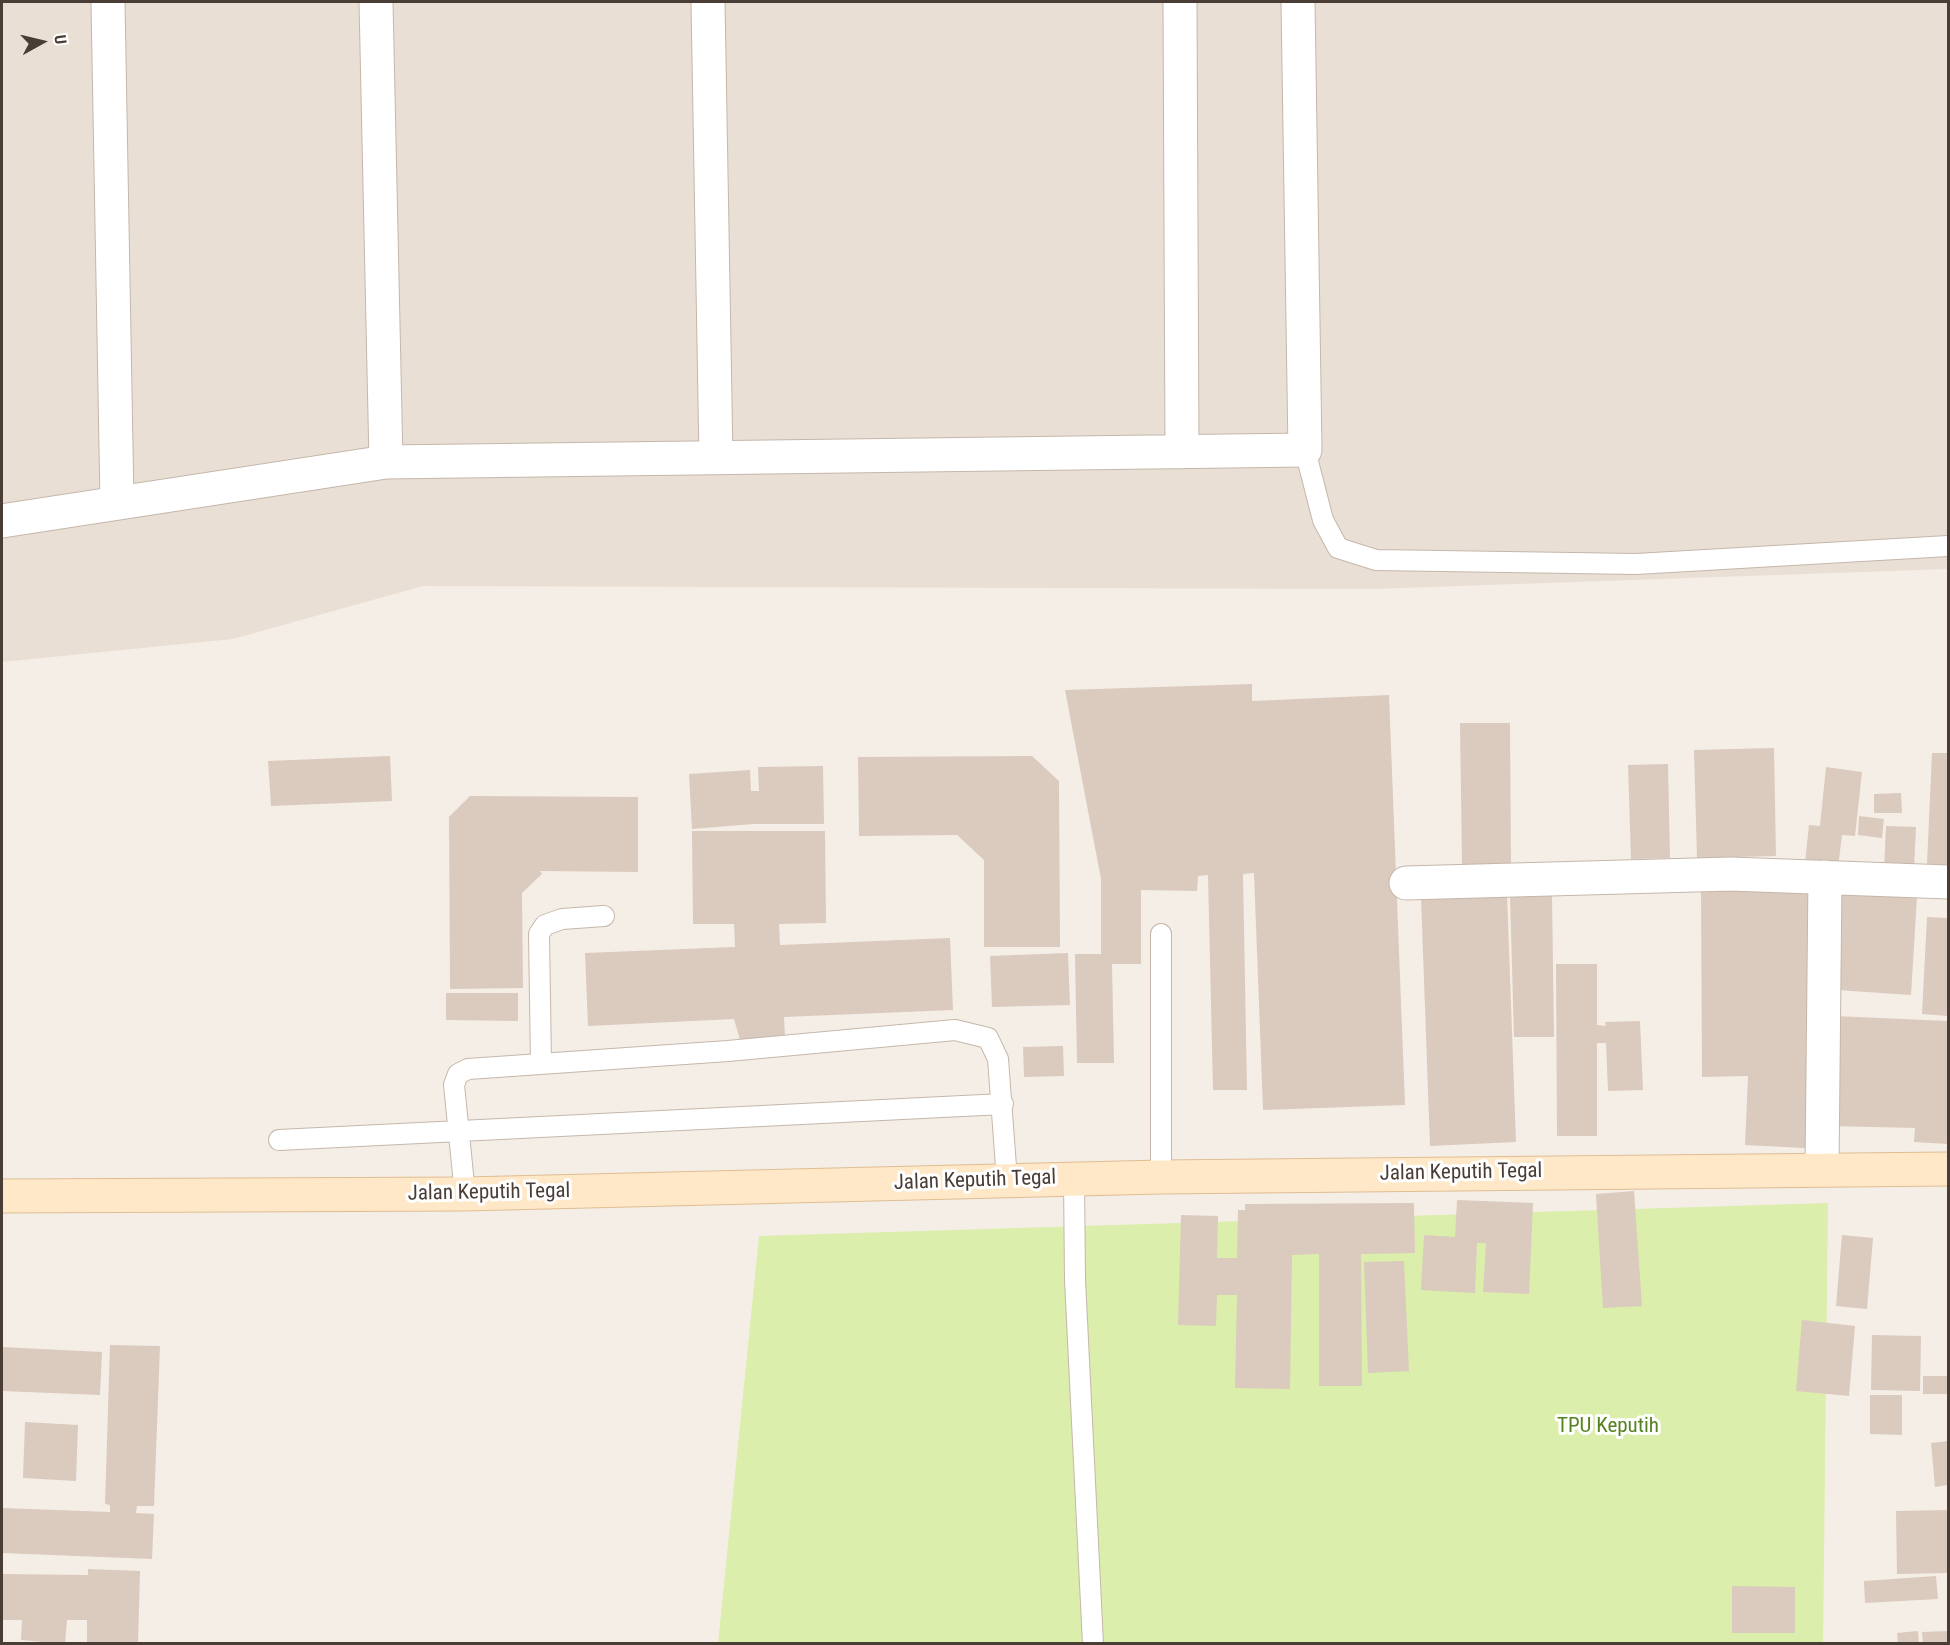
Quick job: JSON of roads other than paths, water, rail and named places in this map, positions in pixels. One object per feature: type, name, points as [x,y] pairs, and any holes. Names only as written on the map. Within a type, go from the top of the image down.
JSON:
[{"type":"main road","name":"Jalan Keputih Tegal","points":[[2,1196],[465,1194],[1074,1178],[1948,1169]]},
{"type":"street","points":[[108,2],[117,503]]},
{"type":"street","points":[[376,2],[386,462]]},
{"type":"street","points":[[708,2],[716,458]]},
{"type":"street","points":[[1180,2],[1182,452]]},
{"type":"street","points":[[2,520],[386,462],[1305,450],[1298,2]]},
{"type":"street","points":[[1406,883],[1731,874],[1948,882]]},
{"type":"street","points":[[1822,1169],[1825,877]]},
{"type":"lane","points":[[1305,450],[1323,520],[1338,548],[1376,560],[1636,564],[1948,546]]},
{"type":"lane","points":[[541,1064],[539,934],[545,926],[562,919],[604,916]]},
{"type":"lane","points":[[1161,934],[1161,1177]]},
{"type":"lane","points":[[465,1194],[454,1085],[458,1074],[468,1069],[728,1051],[955,1030],[988,1038],[998,1059],[1007,1180]]},
{"type":"lane","points":[[279,1140],[1002,1104]]},
{"type":"lane","points":[[1074,1178],[1076,1280],[1094,1644]]},
{"type":"park label","name":"TPU Keputih","points":[[1608,1427]]}]
